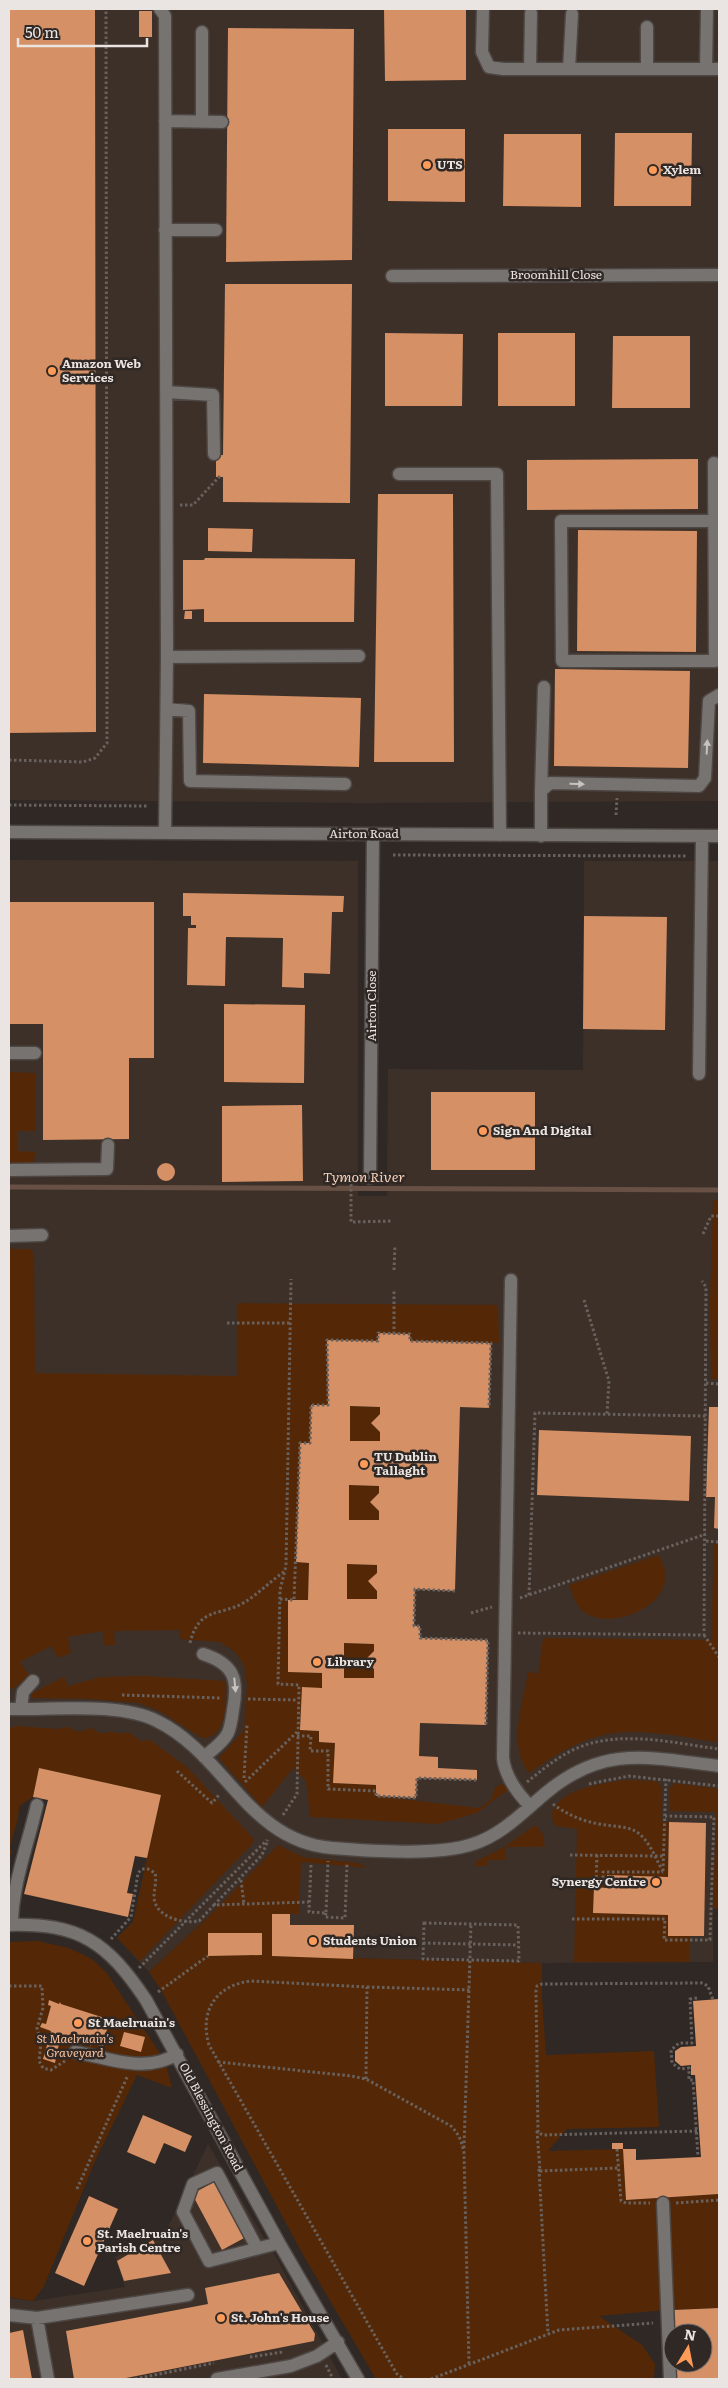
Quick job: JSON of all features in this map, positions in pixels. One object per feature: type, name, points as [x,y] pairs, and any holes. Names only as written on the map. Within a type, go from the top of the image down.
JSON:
[{"type":"street","points":[[483,9],[482,52],[489,67],[530,70],[713,69],[707,9]]},
{"type":"street","points":[[164,11],[168,657],[165,832]]},
{"type":"street","points":[[530,70],[532,13]]},
{"type":"street","points":[[570,70],[572,14]]},
{"type":"street","points":[[647,27],[647,69]]},
{"type":"street","points":[[202,32],[202,122]]},
{"type":"street","points":[[165,121],[222,122]]},
{"type":"street","points":[[165,230],[216,230]]},
{"type":"street","name":"Broomhill Close","points":[[392,276],[719,275]]},
{"type":"street","points":[[166,392],[213,395],[214,454]]},
{"type":"street","points":[[714,463],[717,536],[715,661],[562,661],[561,521],[715,521]]},
{"type":"street","points":[[399,474],[497,474],[500,835]]},
{"type":"street","points":[[168,657],[359,656]]},
{"type":"street","points":[[541,836],[544,688]]},
{"type":"street","points":[[541,791],[550,783],[699,786],[705,778],[710,701],[719,694]]},
{"type":"street","points":[[167,709],[189,711],[190,781],[345,784]]},
{"type":"street","name":"Airton Road","points":[[9,832],[719,836]]},
{"type":"street","name":"Airton Close","points":[[370,1178],[373,834]]},
{"type":"street","points":[[699,1074],[702,836]]},
{"type":"street","points":[[9,1053],[35,1053]]},
{"type":"street","points":[[9,1170],[108,1169],[108,1146]]},
{"type":"street","points":[[9,1236],[42,1235]]},
{"type":"street","points":[[510,1280],[504,1764],[518,1791],[530,1806]]},
{"type":"street","points":[[203,1654],[220,1661],[228,1667],[233,1675],[236,1694],[228,1733],[204,1757]]},
{"type":"street","points":[[33,1681],[23,1692],[15,1709],[92,1710],[143,1715],[170,1728],[204,1757],[270,1825],[290,1837],[321,1847],[418,1851],[460,1848],[495,1834],[557,1784],[590,1766],[624,1757],[642,1757],[719,1766]]},
{"type":"street","points":[[10,1925],[17,1884],[38,1805]]},
{"type":"street","name":"Old Blessington Road","points":[[10,1925],[42,1925],[68,1930],[112,1955],[127,1972],[146,2000],[177,2054],[279,2243],[358,2379]]},
{"type":"street","points":[[74,2052],[133,2063],[156,2064],[177,2054]]},
{"type":"street","points":[[258,2248],[217,2173],[193,2184],[183,2212],[209,2261],[279,2243]]},
{"type":"street","points":[[663,2203],[666,2322],[670,2379]]},
{"type":"street","points":[[9,2314],[37,2318],[188,2295]]},
{"type":"street","points":[[37,2318],[48,2379]]},
{"type":"street","points":[[217,2379],[291,2366],[317,2356],[338,2342]]},
{"type":"path","points":[[9,760],[83,762],[96,758],[107,742],[106,9]]},
{"type":"path","points":[[167,506],[194,505],[220,476]]},
{"type":"path","points":[[9,805],[148,806]]},
{"type":"path","points":[[393,855],[702,856]]},
{"type":"path","points":[[351,1180],[350,1222],[391,1221]]},
{"type":"path","points":[[703,1234],[711,1216],[719,1216]]},
{"type":"path","points":[[394,1270],[395,1245]]},
{"type":"path","points":[[289,1822],[282,1816],[297,1794],[298,1685],[278,1684],[280,1599],[285,1570],[290,1279]]},
{"type":"path","points":[[702,1281],[706,1287],[704,1635],[719,1657]]},
{"type":"path","points":[[394,1290],[394,1334]]},
{"type":"path","points":[[584,1300],[609,1380],[607,1414]]},
{"type":"path","points":[[227,1323],[290,1323]]},
{"type":"path","points":[[280,1599],[294,1600],[300,1443],[310,1443],[311,1405],[328,1405],[327,1340],[378,1341],[378,1334],[410,1334],[410,1341],[491,1343],[489,1408]]},
{"type":"path","points":[[706,1383],[719,1384]]},
{"type":"path","points":[[529,1595],[535,1413],[706,1416]]},
{"type":"path","points":[[471,1613],[706,1534]]},
{"type":"path","points":[[706,1541],[719,1542]]},
{"type":"path","points":[[190,1643],[197,1624],[206,1616],[245,1602],[285,1570]]},
{"type":"path","points":[[455,1591],[415,1589],[414,1626],[420,1626],[420,1638],[488,1640],[486,1724]]},
{"type":"path","points":[[516,1633],[704,1635]]},
{"type":"path","points":[[117,1694],[226,1698]]},
{"type":"path","points":[[248,1708],[246,1699],[298,1700]]},
{"type":"path","points":[[248,1718],[244,1783],[297,1734]]},
{"type":"path","points":[[297,1734],[311,1736],[310,1751],[328,1751],[328,1790],[376,1791],[376,1796],[416,1798],[417,1778],[477,1780]]},
{"type":"path","points":[[177,1772],[212,1803],[219,1795]]},
{"type":"path","points":[[579,1786],[621,1777],[666,1779],[719,1786]]},
{"type":"path","points":[[663,1872],[666,1779]]},
{"type":"path","points":[[549,1808],[557,1798]]},
{"type":"path","points":[[552,1804],[564,1812],[586,1821],[630,1828],[644,1838],[663,1872]]},
{"type":"path","points":[[572,1919],[664,1919],[664,1940],[710,1940],[714,1816],[665,1816]]},
{"type":"path","points":[[110,1940],[130,1919],[138,1873],[142,1869],[148,1869],[155,1873],[154,1899],[159,1910],[172,1918],[186,1922],[199,1921],[241,1879],[262,1854],[269,1838],[186,1922],[139,1968]]},
{"type":"path","points":[[570,1855],[663,1856]]},
{"type":"path","points":[[597,1856],[596,1883],[603,1883],[603,1872],[663,1872]]},
{"type":"path","points":[[329,1858],[326,1917],[345,1918],[347,1860]]},
{"type":"path","points":[[311,1865],[309,1912],[326,1913]]},
{"type":"path","points":[[241,1879],[244,1904]]},
{"type":"path","points":[[214,1905],[309,1902]]},
{"type":"path","points":[[424,1923],[518,1925],[519,1961],[423,1959],[424,1944],[424,1923]]},
{"type":"path","points":[[469,2364],[464,2154],[472,1960],[471,1924]]},
{"type":"path","points":[[424,1944],[518,1945]]},
{"type":"path","points":[[156,1993],[208,1956]]},
{"type":"path","points":[[404,2379],[397,2374],[391,2364],[218,2062],[209,2045],[205,2026],[206,2016],[212,2002],[224,1989],[238,1983],[251,1981],[470,1990]]},
{"type":"path","points":[[548,2334],[537,2130],[537,1986],[542,1984],[702,1983],[708,1986],[713,2000]]},
{"type":"path","points":[[9,1986],[42,1986],[44,2008],[37,2028],[41,2043],[39,2061],[43,2068],[51,2070],[55,2068],[74,2052]]},
{"type":"path","points":[[366,2079],[367,1987]]},
{"type":"path","points":[[697,1998],[690,1999],[692,2044],[679,2043],[671,2050],[672,2064],[680,2069],[689,2068],[689,2080],[693,2080],[698,2157]]},
{"type":"path","points":[[218,2062],[366,2079],[451,2126],[459,2136],[464,2154]]},
{"type":"path","points":[[77,2189],[133,2063]]},
{"type":"path","points":[[537,2130],[544,2135],[697,2132]]},
{"type":"path","points":[[538,2144],[540,2138],[544,2135]]},
{"type":"path","points":[[539,2169],[542,2172],[618,2168]]},
{"type":"path","points":[[431,2379],[560,2330],[666,2322]]},
{"type":"path","points":[[326,2365],[333,2379]]},
{"type":"shaded area","points":[[9,9],[719,9],[719,801],[363,803],[9,800]]},
{"type":"shaded area","name":"TU Dublin Tallaght","points":[[9,860],[358,861],[358,1196],[387,1196],[388,1069],[583,1070],[584,861],[719,861],[719,1908],[713,1909],[713,1962],[542,1963],[272,1956],[272,1914],[209,1916],[149,1972],[117,1938],[133,1922],[167,1766],[23,1728],[9,1791]]},
{"type":"shaded area","points":[[208,2144],[277,2259],[342,2379],[9,2379],[9,2298],[33,2301],[125,2287],[115,2257],[168,2227]]},
{"type":"green space","points":[[9,1072],[36,1073],[35,1131],[17,1131],[17,1151],[35,1152],[34,1164],[9,1164]]},
{"type":"green space","points":[[713,1200],[719,1200],[719,1379],[711,1379],[710,1302]]},
{"type":"green space","points":[[9,1249],[30,1249],[34,1254],[35,1373],[237,1376],[237,1303],[498,1305],[499,1343],[410,1341],[378,1334],[378,1341],[327,1340],[328,1405],[311,1405],[310,1443],[300,1444],[296,1562],[309,1563],[308,1600],[288,1600],[288,1672],[322,1673],[322,1688],[302,1688],[300,1730],[319,1731],[319,1742],[335,1743],[333,1783],[376,1785],[376,1796],[479,1808],[492,1798],[497,1786],[502,1784],[509,1789],[477,1813],[438,1824],[310,1817],[306,1781],[293,1768],[262,1807],[219,1758],[244,1730],[247,1685],[244,1665],[235,1652],[220,1642],[179,1639],[179,1630],[114,1631],[115,1645],[104,1645],[103,1631],[68,1637],[71,1653],[58,1658],[51,1646],[20,1662],[29,1675],[13,1689],[9,1688]]},
{"type":"green space","points":[[350,1406],[380,1407],[380,1414],[371,1423],[380,1432],[380,1441],[350,1441]]},
{"type":"green space","points":[[349,1485],[379,1486],[379,1493],[370,1502],[379,1511],[379,1520],[349,1520]]},
{"type":"green space","points":[[714,1544],[719,1544],[719,1742],[644,1732],[614,1733],[572,1746],[529,1773],[522,1762],[519,1750],[518,1724],[528,1672],[538,1674],[543,1638],[711,1640]]},
{"type":"green space","points":[[658,1555],[665,1571],[664,1586],[656,1599],[644,1609],[612,1619],[597,1618],[584,1612],[573,1596],[569,1585]]},
{"type":"green space","points":[[347,1564],[377,1565],[377,1573],[369,1581],[377,1591],[377,1599],[347,1599]]},
{"type":"green space","points":[[344,1643],[374,1644],[374,1651],[366,1660],[374,1669],[374,1678],[344,1678]]},
{"type":"green space","points":[[143,1676],[226,1681],[224,1717],[217,1732],[210,1737],[202,1738],[159,1711],[139,1703],[89,1699],[31,1698],[32,1693],[64,1677],[68,1686],[100,1677]]},
{"type":"green space","points":[[19,1726],[56,1729],[67,1727],[79,1732],[91,1728],[102,1734],[128,1732],[141,1741],[150,1740],[187,1767],[254,1839],[253,1843],[140,1961],[117,1938],[133,1922],[161,1795],[39,1768],[33,1797],[19,1806],[9,1859],[9,1728]]},
{"type":"green space","points":[[622,1780],[656,1781],[662,1787],[662,1822],[669,1822],[668,1877],[607,1876],[607,1888],[594,1888],[593,1913],[668,1915],[668,1936],[690,1936],[689,1962],[574,1962],[577,1829],[556,1826],[551,1817],[555,1807],[570,1794],[591,1786]]},
{"type":"green space","points":[[675,1783],[719,1789],[719,1908],[713,1909],[716,1812],[670,1811],[670,1788]]},
{"type":"green space","points":[[535,1825],[543,1834],[545,1847],[506,1847],[506,1860],[488,1860],[487,1866],[475,1866],[475,1862],[506,1846]]},
{"type":"green space","points":[[278,1845],[303,1857],[357,1863],[368,1868],[301,1862],[299,1914],[272,1914],[272,1956],[542,1963],[546,2055],[654,2051],[659,2127],[567,2129],[548,2151],[623,2149],[627,2200],[719,2194],[719,2308],[666,2310],[599,2316],[642,2345],[655,2364],[654,2379],[376,2379],[302,2253],[161,1990],[149,1972],[209,1916]]},
{"type":"green space","name":"St Maelruain's Graveyard","points":[[38,1941],[69,1948],[92,1959],[106,1972],[165,2061],[172,2088],[137,2075],[95,2161],[44,2286],[33,2301],[9,2297],[9,1942]]},
{"type":"building","name":"Amazon Web Services","points":[[9,9],[95,9],[96,732],[9,733]]},
{"type":"building","points":[[384,9],[466,9],[466,80],[385,81]]},
{"type":"building","points":[[139,11],[152,11],[152,37],[139,37]]},
{"type":"building","points":[[228,28],[354,29],[352,260],[226,262]]},
{"type":"building","name":"UTS","points":[[388,129],[465,129],[465,202],[388,201]]},
{"type":"building","name":"Xylem","points":[[615,133],[692,133],[691,206],[614,206]]},
{"type":"building","points":[[504,134],[581,134],[581,207],[503,206]]},
{"type":"building","points":[[225,284],[352,284],[350,503],[223,502],[223,477],[216,477],[216,455],[223,455]]},
{"type":"building","points":[[385,333],[463,334],[462,406],[385,406]]},
{"type":"building","points":[[498,333],[575,333],[575,406],[498,406]]},
{"type":"building","points":[[613,336],[690,336],[690,408],[612,408]]},
{"type":"building","points":[[698,459],[698,509],[527,510],[527,460]]},
{"type":"building","points":[[378,494],[453,494],[454,762],[374,762]]},
{"type":"building","points":[[208,528],[253,529],[252,552],[208,551]]},
{"type":"building","points":[[578,530],[697,531],[696,652],[577,651]]},
{"type":"building","points":[[205,558],[355,559],[354,622],[204,622],[204,609],[183,610],[183,560],[204,560]]},
{"type":"building","points":[[185,611],[192,611],[192,619],[184,619]]},
{"type":"building","points":[[555,669],[690,671],[688,768],[554,766]]},
{"type":"building","points":[[204,694],[361,698],[359,767],[203,763]]},
{"type":"building","points":[[183,893],[344,896],[343,912],[332,912],[330,974],[304,973],[304,988],[282,987],[283,938],[226,937],[225,986],[187,985],[188,928],[196,928],[196,925],[191,925],[191,916],[183,916]]},
{"type":"building","points":[[9,902],[154,902],[154,1058],[129,1058],[129,1139],[43,1140],[43,1024],[9,1024]]},
{"type":"building","points":[[584,916],[667,917],[665,1030],[583,1029]]},
{"type":"building","points":[[224,1004],[305,1005],[304,1083],[224,1082]]},
{"type":"building","name":"Sign And Digital","points":[[431,1092],[535,1092],[535,1170],[431,1170]]},
{"type":"building","points":[[302,1105],[303,1181],[222,1182],[222,1106]]},
{"type":"building","points":[[166,1163],[172,1166],[175,1172],[172,1178],[166,1181],[160,1178],[157,1172],[160,1166]]},
{"type":"building","points":[[378,1333],[410,1334],[410,1341],[491,1343],[489,1408],[460,1407],[455,1591],[415,1589],[414,1626],[420,1626],[420,1638],[488,1640],[486,1725],[420,1723],[419,1756],[438,1757],[438,1768],[477,1770],[477,1780],[417,1778],[416,1798],[376,1796],[376,1785],[333,1783],[335,1743],[319,1742],[319,1731],[300,1730],[302,1687],[322,1688],[322,1673],[288,1672],[288,1600],[308,1600],[309,1563],[296,1562],[300,1443],[310,1443],[311,1405],[328,1405],[327,1340],[378,1341]],"holes":[[[350,1406],[380,1407],[380,1414],[371,1423],[380,1432],[380,1441],[350,1441]],[[349,1485],[379,1486],[379,1493],[370,1502],[379,1511],[379,1520],[349,1520]],[[347,1564],[377,1565],[377,1573],[368,1581],[377,1591],[377,1599],[347,1599]],[[344,1643],[374,1644],[374,1651],[365,1660],[374,1669],[374,1678],[344,1678]]]},
{"type":"building","points":[[709,1407],[719,1407],[719,1529],[714,1528],[715,1497],[706,1497]]},
{"type":"building","points":[[539,1430],[691,1436],[689,1501],[537,1495]]},
{"type":"building","points":[[39,1768],[161,1795],[147,1858],[135,1856],[127,1893],[133,1894],[128,1917],[24,1894],[48,1800],[33,1797]]},
{"type":"building","name":"Synergy Centre","points":[[669,1822],[706,1823],[704,1936],[668,1936],[668,1915],[593,1913],[594,1887],[607,1888],[607,1875],[668,1877]]},
{"type":"building","name":"Students Union","points":[[272,1914],[290,1914],[290,1925],[354,1925],[353,1959],[272,1956]]},
{"type":"building","points":[[208,1933],[262,1933],[262,1955],[208,1956]]},
{"type":"building","points":[[719,1999],[719,2194],[626,2200],[623,2149],[636,2149],[636,2160],[701,2157],[695,2075],[691,2075],[691,2065],[681,2066],[675,2061],[675,2051],[681,2047],[696,2046],[693,2001]]},
{"type":"building","name":"St Maelruain's","points":[[49,2000],[111,2020],[102,2042],[104,2042],[103,2047],[92,2043],[90,2047],[91,2042],[74,2040],[74,2038],[61,2034],[55,2063],[43,2059],[51,2031],[40,2027],[42,2023],[46,2024],[51,2006],[48,2005]]},
{"type":"building","points":[[124,2032],[145,2037],[141,2052],[120,2046]]},
{"type":"building","points":[[143,2115],[192,2136],[185,2152],[164,2143],[155,2164],[127,2152]]},
{"type":"building","points":[[612,2143],[623,2143],[623,2149],[612,2149]]},
{"type":"building","points":[[216,2181],[246,2237],[222,2250],[192,2194]]},
{"type":"building","name":"St. Maelruain's Parish Centre","points":[[89,2196],[118,2209],[84,2286],[55,2273]]},
{"type":"building","points":[[153,2240],[171,2273],[124,2281],[117,2261]]},
{"type":"building","name":"St. John's House","points":[[279,2273],[315,2334],[314,2341],[121,2379],[74,2379],[66,2331],[208,2304],[205,2288]]},
{"type":"building","points":[[719,2308],[719,2379],[677,2379],[677,2373],[713,2373],[713,2323],[674,2323],[673,2310]]},
{"type":"building","points":[[23,2330],[32,2379],[9,2379],[9,2333]]},
{"type":"waterway","name":"Tymon River","points":[[9,1187],[719,1190]]},
{"type":"place","name":"UTS","points":[[427,165]]},
{"type":"place","name":"Xylem","points":[[653,170]]},
{"type":"place","name":"Amazon Web Services","points":[[52,371]]},
{"type":"place","name":"Sign And Digital","points":[[483,1131]]},
{"type":"place","name":"TU Dublin Tallaght","points":[[364,1464]]},
{"type":"place","name":"Library","points":[[317,1662]]},
{"type":"place","name":"Synergy Centre","points":[[656,1882]]},
{"type":"place","name":"Students Union","points":[[313,1941]]},
{"type":"place","name":"St Maelruain's","points":[[78,2023]]},
{"type":"place","name":"St. Maelruain's Parish Centre","points":[[87,2241]]},
{"type":"place","name":"St. John's House","points":[[221,2318]]}]
